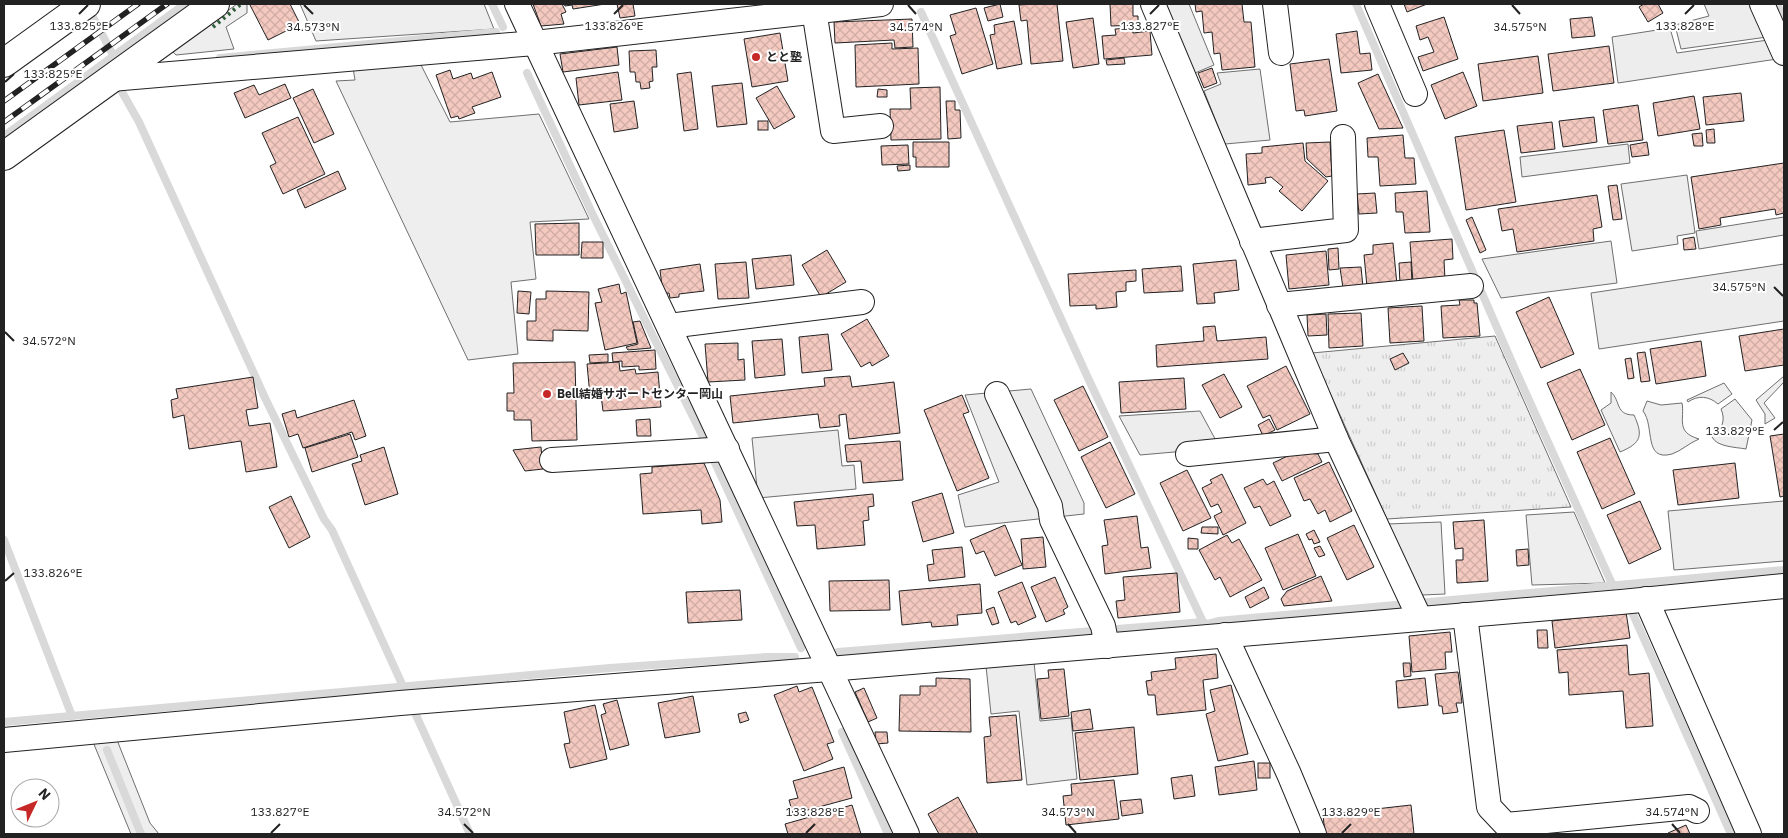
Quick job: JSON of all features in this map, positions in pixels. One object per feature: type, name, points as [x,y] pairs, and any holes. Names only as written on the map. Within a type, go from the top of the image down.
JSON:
[{"type":"street","points":[[4,63],[86,4]]},
{"type":"street","points":[[4,156],[215,4]]},
{"type":"street","points":[[517,4],[669,326],[715,450],[829,669],[907,834]]},
{"type":"street","points":[[111,79],[535,43],[826,7],[881,4]]},
{"type":"street","points":[[1152,4],[1336,439],[1415,609]]},
{"type":"street","points":[[1274,4],[1282,53]]},
{"type":"street","points":[[1377,4],[1416,94]]},
{"type":"street","points":[[1762,4],[1784,53]]},
{"type":"street","points":[[826,7],[833,131],[881,126]]},
{"type":"street","points":[[1252,242],[1346,230],[1344,137]]},
{"type":"street","points":[[1278,305],[1472,286]]},
{"type":"street","points":[[669,326],[862,302]]},
{"type":"street","points":[[998,394],[1050,506],[1052,520],[1105,636]]},
{"type":"street","points":[[1188,454],[1336,439]]},
{"type":"street","points":[[552,460],[715,450]]},
{"type":"street","points":[[4,740],[406,702],[829,669],[1105,636],[1218,636],[1415,609],[1465,615],[1784,586]]},
{"type":"street","points":[[1633,600],[1749,834]]},
{"type":"street","points":[[1465,615],[1489,807],[1506,825],[1689,807],[1698,812]]},
{"type":"street","points":[[1218,636],[1289,774],[1314,834]]},
{"type":"green space","points":[[237,4],[247,4],[247,13],[226,27],[234,49],[176,55],[172,51]]},
{"type":"green space","points":[[300,4],[484,4],[494,29],[316,41]]},
{"type":"green space","points":[[420,63],[450,122],[539,114],[589,219],[530,222],[536,279],[511,282],[518,354],[468,360],[336,81],[355,80],[353,68]]},
{"type":"green space","points":[[1495,336],[1571,507],[1387,519],[1312,353]]},
{"type":"green space","points":[[1784,376],[1784,382],[1764,403],[1775,418],[1765,424],[1765,414],[1756,400]]},
{"type":"green space","points":[[1724,383],[1732,394],[1718,404],[1711,399],[1703,397],[1688,402],[1687,400]]},
{"type":"green space","points":[[1611,392],[1624,413],[1634,415],[1639,428],[1639,438],[1636,442],[1620,452],[1601,410],[1611,403]]},
{"type":"green space","points":[[1735,399],[1752,420],[1746,449],[1722,445],[1712,437],[1718,431],[1723,421],[1721,409]]},
{"type":"green space","points":[[1647,401],[1661,405],[1682,403],[1684,429],[1687,433],[1699,439],[1672,454],[1663,455],[1657,453],[1653,448],[1647,417],[1643,411]]},
{"type":"green space","points":[[1574,512],[1605,583],[1532,585],[1526,515]]},
{"type":"green space","points":[[117,740],[150,823],[159,834],[131,834],[93,742]]},
{"type":"shaded area","points":[[1166,4],[1189,4],[1214,65],[1195,73]]},
{"type":"shaded area","points":[[1704,4],[1750,4],[1767,37],[1681,49],[1675,25],[1709,16]]},
{"type":"shaded area","points":[[1670,28],[1677,53],[1768,40],[1777,59],[1618,83],[1612,37]]},
{"type":"shaded area","points":[[1260,69],[1270,140],[1225,144],[1204,91],[1221,84],[1217,73]]},
{"type":"shaded area","points":[[1628,144],[1630,163],[1522,177],[1520,157]]},
{"type":"shaded area","points":[[1687,175],[1695,233],[1677,236],[1678,244],[1632,251],[1621,184]]},
{"type":"shaded area","points":[[1784,217],[1784,235],[1699,249],[1696,231]]},
{"type":"shaded area","points":[[1611,241],[1617,283],[1501,298],[1482,259]]},
{"type":"shaded area","points":[[1784,264],[1784,321],[1599,349],[1591,293]]},
{"type":"shaded area","points":[[1031,389],[1084,503],[1084,514],[965,527],[958,495],[999,482],[965,395]]},
{"type":"shaded area","points":[[1200,411],[1220,448],[1140,455],[1119,416]]},
{"type":"shaded area","points":[[838,430],[842,466],[854,465],[856,489],[758,498],[752,438]]},
{"type":"shaded area","points":[[1784,501],[1784,561],[1674,570],[1668,511]]},
{"type":"shaded area","points":[[1441,522],[1445,594],[1422,595],[1387,524]]},
{"type":"shaded area","points":[[1034,662],[1040,721],[1071,718],[1077,779],[1027,785],[1019,711],[991,714],[986,666]]},
{"type":"building","points":[[290,4],[300,24],[268,40],[250,5]]},
{"type":"building","points":[[533,4],[562,4],[566,12],[561,14],[564,24],[541,26]]},
{"type":"building","points":[[564,4],[605,4],[573,9],[572,5],[565,6]]},
{"type":"building","points":[[617,4],[633,4],[635,16],[620,18]]},
{"type":"building","points":[[1000,4],[1003,17],[988,21],[984,8]]},
{"type":"building","points":[[1057,4],[1063,61],[1031,64],[1027,20],[1021,21],[1019,5]]},
{"type":"building","points":[[1110,4],[1133,4],[1133,16],[1138,16],[1138,25],[1111,26]]},
{"type":"building","points":[[1195,4],[1242,4],[1244,22],[1251,22],[1255,67],[1222,70],[1220,53],[1214,54],[1212,32],[1204,33],[1202,11],[1196,12]]},
{"type":"building","points":[[1404,4],[1427,4],[1407,12]]},
{"type":"building","points":[[1644,4],[1658,4],[1663,13],[1648,22],[1639,7]]},
{"type":"building","points":[[976,8],[993,64],[962,74],[950,36],[956,34],[950,15]]},
{"type":"building","points":[[1444,17],[1458,59],[1423,71],[1418,57],[1434,52],[1428,37],[1420,40],[1416,26]]},
{"type":"building","points":[[1592,17],[1595,36],[1572,38],[1570,19]]},
{"type":"building","points":[[1093,18],[1099,64],[1073,68],[1066,22]]},
{"type":"building","points":[[912,19],[913,47],[895,48],[894,40],[835,43],[834,22]]},
{"type":"building","points":[[1014,21],[1022,64],[997,69],[990,35],[995,34],[994,25]]},
{"type":"building","points":[[1132,28],[1133,33],[1150,31],[1152,55],[1104,59],[1102,36],[1116,35],[1115,29]]},
{"type":"building","points":[[1357,31],[1360,54],[1370,53],[1372,70],[1341,73],[1336,34]]},
{"type":"building","points":[[780,33],[788,81],[752,87],[744,39]]},
{"type":"building","points":[[892,43],[892,49],[918,48],[919,84],[856,87],[855,45]]},
{"type":"building","points":[[1609,46],[1614,83],[1553,91],[1548,54]]},
{"type":"building","points":[[617,47],[619,65],[563,72],[560,54]]},
{"type":"building","points":[[656,50],[657,67],[652,67],[653,81],[649,82],[650,88],[641,89],[640,82],[636,82],[635,72],[630,72],[629,51]]},
{"type":"building","points":[[1538,56],[1543,93],[1483,101],[1478,64]]},
{"type":"building","points":[[1124,58],[1125,64],[1107,65],[1106,60]]},
{"type":"building","points":[[1329,59],[1337,111],[1305,116],[1304,110],[1296,111],[1290,64]]},
{"type":"building","points":[[1212,68],[1217,83],[1204,88],[1198,73]]},
{"type":"building","points":[[450,70],[453,79],[471,73],[473,79],[492,72],[501,97],[472,107],[475,113],[459,119],[458,116],[451,118],[436,75]]},
{"type":"building","points":[[618,72],[622,100],[579,105],[576,78]]},
{"type":"building","points":[[691,72],[698,129],[684,131],[677,74]]},
{"type":"building","points":[[1463,72],[1477,106],[1445,119],[1431,85]]},
{"type":"building","points":[[1378,74],[1403,128],[1379,129],[1358,83]]},
{"type":"building","points":[[742,83],[747,124],[717,127],[712,86]]},
{"type":"building","points":[[285,84],[291,98],[245,118],[234,93],[254,85],[259,95]]},
{"type":"building","points":[[777,86],[795,117],[774,129],[756,98]]},
{"type":"building","points":[[940,87],[941,139],[891,140],[890,109],[911,109],[910,88]]},
{"type":"building","points":[[313,89],[334,134],[314,143],[293,98]]},
{"type":"building","points":[[878,89],[887,90],[887,97],[877,97]]},
{"type":"building","points":[[1741,93],[1744,121],[1706,125],[1703,97]]},
{"type":"building","points":[[1694,96],[1700,129],[1658,136],[1653,103]]},
{"type":"building","points":[[634,101],[638,128],[614,132],[610,104]]},
{"type":"building","points":[[946,101],[955,101],[955,110],[960,110],[961,138],[948,139]]},
{"type":"building","points":[[1638,105],[1643,140],[1608,144],[1603,110]]},
{"type":"building","points":[[298,117],[325,174],[283,194],[270,166],[276,163],[262,133]]},
{"type":"building","points":[[1594,117],[1597,142],[1563,147],[1559,121]]},
{"type":"building","points":[[758,121],[768,121],[768,130],[758,130]]},
{"type":"building","points":[[1552,122],[1555,149],[1521,153],[1517,126]]},
{"type":"building","points":[[1714,129],[1715,143],[1707,143],[1706,130]]},
{"type":"building","points":[[1504,130],[1516,202],[1466,210],[1455,137]]},
{"type":"building","points":[[1702,133],[1703,146],[1694,146],[1692,134]]},
{"type":"building","points":[[1403,135],[1405,158],[1414,158],[1416,184],[1380,186],[1378,157],[1368,157],[1367,138]]},
{"type":"building","points":[[913,142],[949,142],[949,167],[916,167],[916,157],[913,157]]},
{"type":"building","points":[[1330,142],[1332,176],[1326,177],[1307,159],[1306,143]]},
{"type":"building","points":[[1647,142],[1649,155],[1632,157],[1630,145]]},
{"type":"building","points":[[1303,143],[1305,161],[1328,181],[1302,211],[1279,191],[1283,187],[1271,177],[1265,178],[1266,183],[1248,185],[1246,154],[1262,153],[1262,147]]},
{"type":"building","points":[[908,145],[909,164],[882,165],[881,146]]},
{"type":"building","points":[[1784,163],[1784,213],[1776,215],[1775,209],[1720,218],[1721,225],[1699,229],[1691,177]]},
{"type":"building","points":[[910,165],[910,170],[898,171],[897,166]]},
{"type":"building","points":[[338,171],[346,189],[305,208],[297,190]]},
{"type":"building","points":[[1617,185],[1622,219],[1613,220],[1608,186]]},
{"type":"building","points":[[1427,191],[1430,232],[1405,233],[1403,212],[1396,212],[1395,193]]},
{"type":"building","points":[[1375,193],[1377,213],[1359,214],[1357,194]]},
{"type":"building","points":[[1597,195],[1602,227],[1593,229],[1594,241],[1517,252],[1513,229],[1502,231],[1498,209]]},
{"type":"building","points":[[1472,217],[1486,250],[1480,253],[1466,220]]},
{"type":"building","points":[[579,223],[579,255],[536,255],[535,224]]},
{"type":"building","points":[[1694,237],[1696,249],[1684,250],[1683,239]]},
{"type":"building","points":[[1452,239],[1453,259],[1444,260],[1445,280],[1413,283],[1410,242]]},
{"type":"building","points":[[582,242],[603,242],[603,258],[581,258]]},
{"type":"building","points":[[1393,243],[1397,285],[1367,287],[1364,255],[1373,254],[1373,245]]},
{"type":"building","points":[[1338,248],[1339,269],[1329,270],[1328,249]]},
{"type":"building","points":[[827,250],[846,282],[821,297],[802,265]]},
{"type":"building","points":[[1326,251],[1329,285],[1289,289],[1286,255]]},
{"type":"building","points":[[791,255],[794,285],[756,289],[752,259]]},
{"type":"building","points":[[1236,260],[1239,290],[1214,293],[1215,303],[1197,304],[1193,264]]},
{"type":"building","points":[[746,262],[749,298],[718,299],[715,264]]},
{"type":"building","points":[[1411,262],[1412,283],[1400,284],[1399,263]]},
{"type":"building","points":[[700,264],[704,291],[679,294],[679,297],[670,298],[669,293],[663,294],[660,270]]},
{"type":"building","points":[[1181,266],[1183,291],[1144,293],[1142,269]]},
{"type":"building","points":[[1361,267],[1363,287],[1343,288],[1340,268]]},
{"type":"building","points":[[1136,270],[1136,281],[1126,282],[1126,291],[1116,292],[1117,307],[1096,309],[1096,305],[1070,306],[1068,274]]},
{"type":"building","points":[[619,284],[621,294],[626,292],[637,343],[605,350],[595,303],[602,302],[598,289]]},
{"type":"building","points":[[518,291],[531,292],[529,314],[517,313]]},
{"type":"building","points":[[546,291],[589,292],[588,331],[553,330],[553,341],[527,340],[527,321],[536,321],[536,299],[546,299]]},
{"type":"building","points":[[1549,297],[1574,354],[1541,368],[1516,312]]},
{"type":"building","points":[[1459,300],[1474,300],[1474,303],[1477,303],[1480,336],[1443,338],[1441,306],[1460,305]]},
{"type":"building","points":[[1422,306],[1424,341],[1390,343],[1388,308]]},
{"type":"building","points":[[1361,313],[1363,346],[1329,348],[1328,314]]},
{"type":"building","points":[[1326,314],[1327,335],[1308,336],[1307,315]]},
{"type":"building","points":[[867,319],[889,356],[872,366],[870,362],[861,367],[841,334]]},
{"type":"building","points":[[640,321],[651,348],[628,350],[626,347],[638,344],[633,322]]},
{"type":"building","points":[[1215,326],[1217,341],[1266,337],[1268,359],[1157,367],[1156,345],[1204,341],[1203,327]]},
{"type":"building","points":[[1784,329],[1784,365],[1745,371],[1739,336]]},
{"type":"building","points":[[828,334],[832,370],[802,373],[799,337]]},
{"type":"building","points":[[782,339],[785,375],[755,378],[752,341]]},
{"type":"building","points":[[1701,341],[1706,376],[1656,384],[1650,349]]},
{"type":"building","points":[[738,343],[738,360],[744,359],[745,380],[708,382],[705,344]]},
{"type":"building","points":[[655,350],[656,369],[639,370],[639,366],[622,367],[622,361],[613,362],[612,353]]},
{"type":"building","points":[[1645,352],[1650,381],[1641,382],[1637,353]]},
{"type":"building","points":[[1403,353],[1409,363],[1395,370],[1390,359]]},
{"type":"building","points":[[608,354],[608,362],[590,363],[589,355]]},
{"type":"building","points":[[1631,358],[1634,378],[1628,379],[1625,359]]},
{"type":"building","points":[[575,362],[577,440],[532,441],[531,420],[514,420],[514,411],[507,411],[507,393],[514,393],[513,363]]},
{"type":"building","points":[[619,362],[620,371],[635,369],[636,374],[658,372],[661,407],[603,411],[601,395],[590,396],[587,364]]},
{"type":"building","points":[[1286,366],[1310,414],[1277,430],[1270,415],[1263,418],[1247,386]]},
{"type":"building","points":[[1580,369],[1605,425],[1572,440],[1547,383]]},
{"type":"building","points":[[1224,374],[1242,407],[1220,418],[1202,385]]},
{"type":"building","points":[[850,376],[852,387],[894,382],[900,433],[849,439],[846,414],[839,415],[840,426],[820,428],[818,414],[733,423],[730,396],[825,386],[824,378]]},
{"type":"building","points":[[253,377],[258,408],[246,410],[249,426],[270,423],[277,467],[246,472],[241,441],[189,449],[184,415],[173,418],[171,400],[178,398],[176,389]]},
{"type":"building","points":[[1184,378],[1186,409],[1121,413],[1119,382]]},
{"type":"building","points":[[1083,386],[1108,437],[1079,451],[1054,400]]},
{"type":"building","points":[[962,395],[969,412],[963,414],[989,478],[957,491],[924,410]]},
{"type":"building","points":[[354,400],[366,436],[355,440],[352,432],[303,448],[298,434],[289,437],[282,414],[295,410],[297,418]]},
{"type":"building","points":[[650,419],[651,436],[637,436],[636,420]]},
{"type":"building","points":[[1269,419],[1275,430],[1263,436],[1258,425]]},
{"type":"building","points":[[350,434],[358,457],[312,472],[305,448]]},
{"type":"building","points":[[1784,434],[1784,496],[1780,497],[1770,436]]},
{"type":"building","points":[[1610,438],[1635,494],[1602,509],[1577,452]]},
{"type":"building","points":[[900,441],[903,480],[863,483],[861,461],[847,462],[845,445]]},
{"type":"building","points":[[1110,442],[1135,494],[1106,508],[1081,457]]},
{"type":"building","points":[[384,447],[398,494],[365,505],[352,464],[362,461],[360,455]]},
{"type":"building","points":[[541,447],[543,469],[525,471],[513,450]]},
{"type":"building","points":[[1296,452],[1318,454],[1322,462],[1282,481],[1273,463]]},
{"type":"building","points":[[1329,462],[1352,511],[1330,522],[1325,510],[1318,514],[1310,499],[1304,501],[1294,478]]},
{"type":"building","points":[[704,463],[720,500],[722,522],[702,524],[701,510],[643,514],[640,474],[652,473],[652,467]]},
{"type":"building","points":[[1735,463],[1739,498],[1678,505],[1673,470]]},
{"type":"building","points":[[1187,470],[1211,518],[1183,531],[1160,483]]},
{"type":"building","points":[[1222,474],[1246,523],[1223,535],[1214,516],[1222,512],[1218,504],[1211,507],[1202,488],[1212,483],[1210,480]]},
{"type":"building","points":[[1263,479],[1267,485],[1274,481],[1291,516],[1270,526],[1260,506],[1254,508],[1244,488]]},
{"type":"building","points":[[942,493],[954,533],[923,542],[912,502]]},
{"type":"building","points":[[873,494],[874,506],[868,507],[869,520],[863,521],[865,545],[817,549],[815,525],[797,526],[794,502]]},
{"type":"building","points":[[291,496],[310,537],[289,548],[269,507]]},
{"type":"building","points":[[1640,501],[1661,549],[1629,564],[1607,515]]},
{"type":"building","points":[[1137,516],[1141,548],[1148,547],[1151,568],[1105,574],[1102,546],[1108,545],[1104,520]]},
{"type":"building","points":[[1484,520],[1488,581],[1457,583],[1456,560],[1463,560],[1463,548],[1455,549],[1453,522]]},
{"type":"building","points":[[1005,525],[1022,565],[995,576],[984,551],[976,554],[970,540]]},
{"type":"building","points":[[1354,525],[1374,567],[1347,580],[1327,538]]},
{"type":"building","points":[[1202,527],[1218,527],[1218,534],[1201,533]]},
{"type":"building","points":[[1314,530],[1320,542],[1314,544],[1312,539],[1309,540],[1306,534]]},
{"type":"building","points":[[1298,534],[1316,576],[1283,590],[1265,548]]},
{"type":"building","points":[[1227,535],[1232,543],[1239,539],[1262,580],[1230,597],[1220,577],[1215,580],[1199,550]]},
{"type":"building","points":[[1043,537],[1046,567],[1023,569],[1021,539]]},
{"type":"building","points":[[1188,538],[1198,539],[1198,549],[1188,549]]},
{"type":"building","points":[[1320,546],[1325,555],[1319,557],[1314,548]]},
{"type":"building","points":[[962,547],[965,577],[929,581],[927,565],[934,564],[932,550]]},
{"type":"building","points":[[1528,549],[1529,565],[1517,566],[1516,550]]},
{"type":"building","points":[[1177,573],[1180,612],[1118,618],[1116,601],[1125,600],[1123,577]]},
{"type":"building","points":[[1321,576],[1332,601],[1284,606],[1281,599],[1287,591]]},
{"type":"building","points":[[1055,577],[1068,607],[1063,610],[1065,614],[1046,622],[1031,587]]},
{"type":"building","points":[[889,580],[890,610],[830,611],[829,581]]},
{"type":"building","points":[[1022,582],[1036,617],[1018,625],[1016,621],[1011,623],[998,592]]},
{"type":"building","points":[[980,584],[982,613],[957,615],[958,625],[932,627],[931,622],[902,625],[899,591]]},
{"type":"building","points":[[1264,587],[1269,598],[1250,608],[1245,597]]},
{"type":"building","points":[[740,590],[742,620],[688,623],[686,592]]},
{"type":"building","points":[[994,607],[999,623],[992,625],[986,610]]},
{"type":"building","points":[[1626,612],[1630,638],[1555,648],[1552,621]]},
{"type":"building","points":[[1537,630],[1547,630],[1548,648],[1538,648]]},
{"type":"building","points":[[1450,632],[1452,652],[1445,652],[1446,669],[1412,672],[1409,636]]},
{"type":"building","points":[[1627,645],[1629,675],[1649,673],[1653,726],[1626,728],[1623,691],[1569,695],[1568,672],[1559,673],[1557,650]]},
{"type":"building","points":[[1216,654],[1218,678],[1203,680],[1206,710],[1157,715],[1155,695],[1148,695],[1146,681],[1152,680],[1151,672],[1176,669],[1175,658]]},
{"type":"building","points":[[1403,663],[1410,663],[1411,676],[1404,677]]},
{"type":"building","points":[[1064,669],[1069,716],[1041,719],[1037,679],[1049,678],[1048,670]]},
{"type":"building","points":[[1458,672],[1462,703],[1456,703],[1458,712],[1443,714],[1442,706],[1439,706],[1435,674]]},
{"type":"building","points":[[936,678],[970,679],[971,732],[899,731],[900,695],[920,695],[920,686],[936,686]]},
{"type":"building","points":[[1425,678],[1428,705],[1398,708],[1396,681]]},
{"type":"building","points":[[1231,685],[1248,754],[1218,761],[1206,714],[1215,711],[1210,690]]},
{"type":"building","points":[[797,686],[799,692],[812,687],[834,742],[827,744],[833,759],[804,771],[774,695]]},
{"type":"building","points":[[864,688],[877,718],[868,722],[855,692]]},
{"type":"building","points":[[693,696],[700,732],[665,738],[658,703]]},
{"type":"building","points":[[617,700],[629,745],[610,750],[601,715],[606,713],[603,704]]},
{"type":"building","points":[[595,705],[607,759],[570,768],[564,744],[570,743],[564,712]]},
{"type":"building","points":[[1090,709],[1093,729],[1073,731],[1071,712]]},
{"type":"building","points":[[746,712],[749,720],[740,723],[738,714]]},
{"type":"building","points":[[1016,715],[1022,780],[987,783],[984,737],[991,736],[989,717]]},
{"type":"building","points":[[1134,727],[1138,774],[1080,780],[1075,733]]},
{"type":"building","points":[[875,732],[887,732],[888,743],[876,744]]},
{"type":"building","points":[[1254,761],[1257,790],[1219,795],[1215,767]]},
{"type":"building","points":[[1258,763],[1270,763],[1270,778],[1258,778]]},
{"type":"building","points":[[844,767],[852,798],[793,814],[789,800],[798,798],[793,781]]},
{"type":"building","points":[[1192,775],[1195,796],[1174,799],[1171,778]]},
{"type":"building","points":[[1114,780],[1119,819],[1066,825],[1063,796],[1072,795],[1071,784]]},
{"type":"building","points":[[958,797],[978,834],[939,834],[928,814]]},
{"type":"building","points":[[1141,799],[1143,813],[1122,816],[1120,801]]},
{"type":"building","points":[[852,805],[861,834],[788,834],[785,824]]},
{"type":"building","points":[[1411,805],[1414,834],[1325,834],[1323,815]]},
{"type":"building","points":[[1686,825],[1690,834],[1668,833]]},
{"type":"waterway","points":[[4,136],[185,4]]},
{"type":"waterway","points":[[492,4],[503,27]]},
{"type":"waterway","points":[[1356,4],[1515,369],[1613,586]]},
{"type":"waterway","points":[[1777,4],[1784,20]]},
{"type":"waterway","points":[[921,12],[1088,378],[1203,622],[1207,624],[1212,632]]},
{"type":"waterway","points":[[93,17],[113,55]]},
{"type":"waterway","points":[[220,58],[496,32]]},
{"type":"waterway","points":[[527,73],[591,211],[703,437],[801,648]]},
{"type":"waterway","points":[[122,92],[139,122],[266,400],[324,519],[332,530],[470,834]]},
{"type":"waterway","points":[[4,540],[72,716]]},
{"type":"waterway","points":[[1207,624],[1218,621],[1784,570]]},
{"type":"waterway","points":[[1628,603],[1731,834]]},
{"type":"waterway","points":[[838,652],[1203,622]]},
{"type":"waterway","points":[[4,722],[610,668],[766,657],[795,657]]},
{"type":"waterway","points":[[842,732],[888,834]]},
{"type":"waterway","points":[[107,750],[141,834]]},
{"type":"railway","points":[[4,101],[138,4]]},
{"type":"railway","points":[[4,122],[167,4]]},
{"type":"hedge","points":[[213,27],[241,4]]},
{"type":"place","name":"とと塾","points":[[756,57]]},
{"type":"place","name":"Bell結婚サポートセンター岡山","points":[[547,394]]}]
